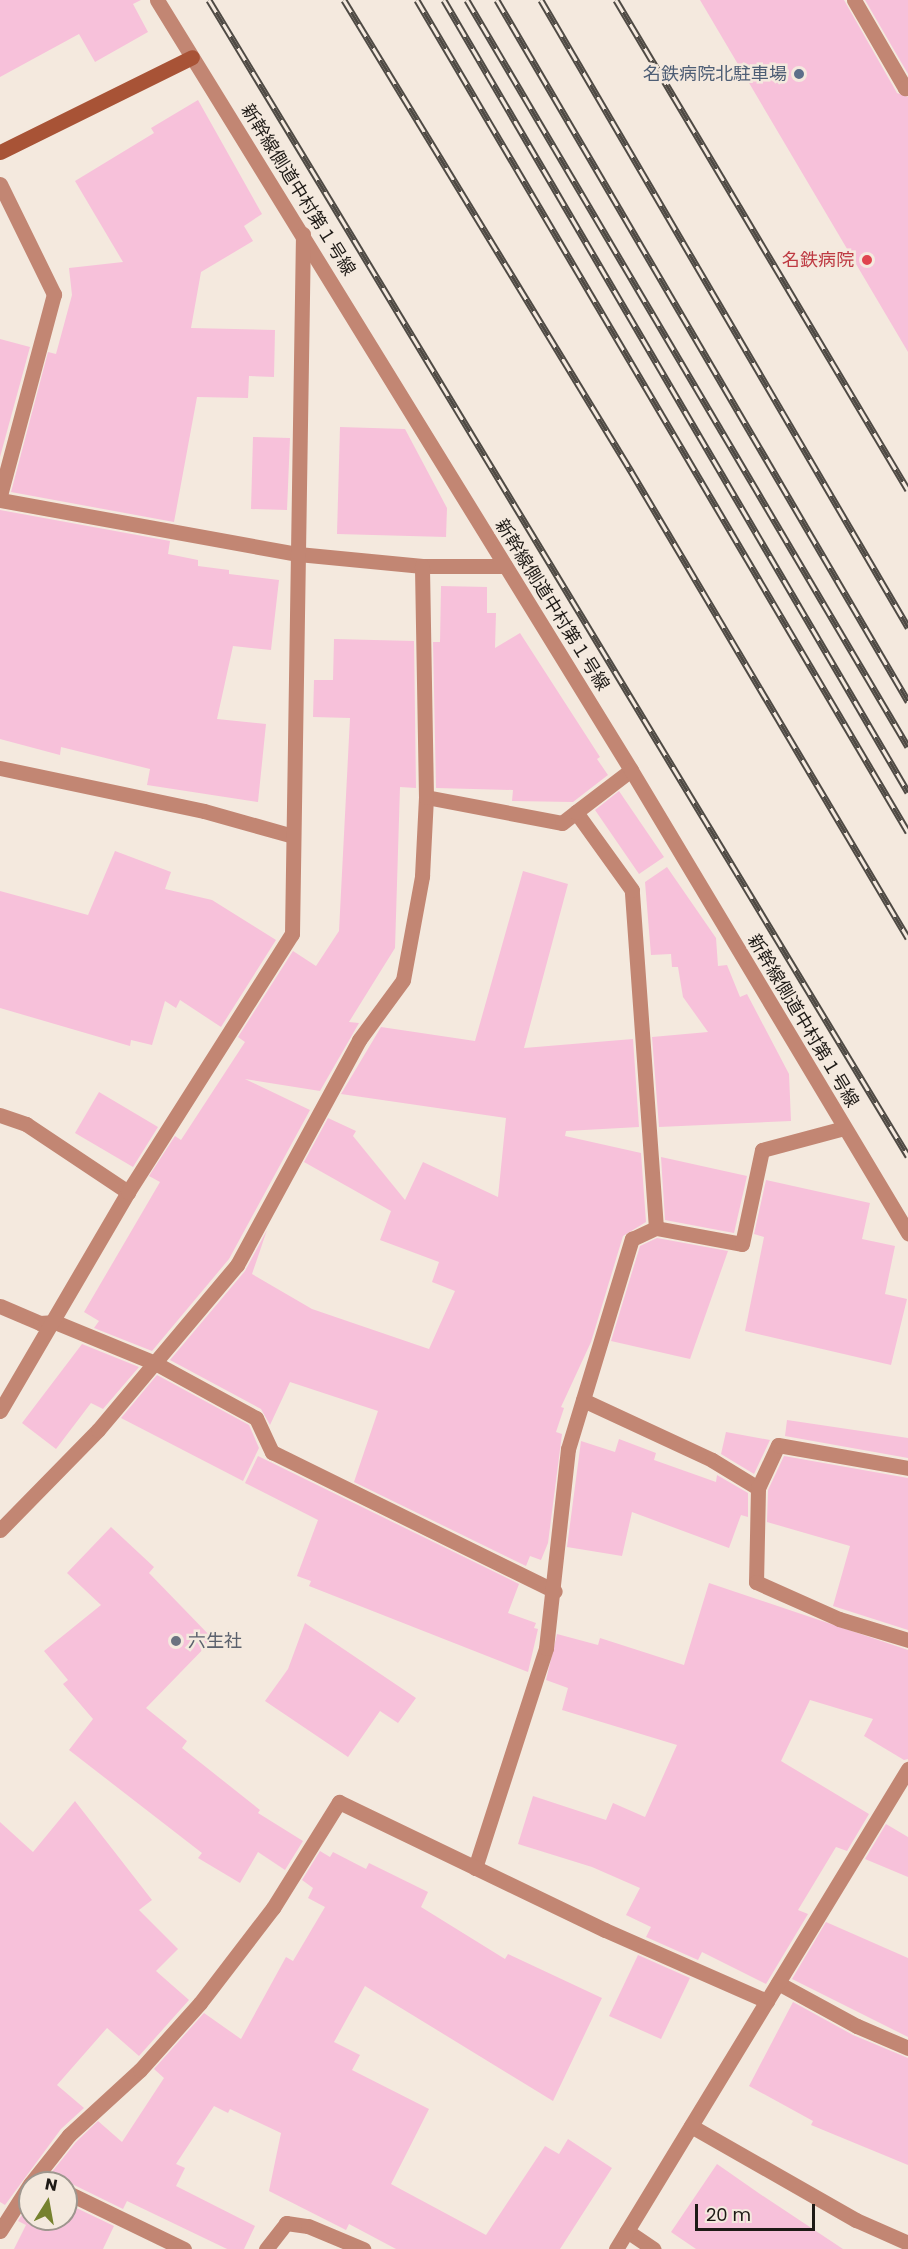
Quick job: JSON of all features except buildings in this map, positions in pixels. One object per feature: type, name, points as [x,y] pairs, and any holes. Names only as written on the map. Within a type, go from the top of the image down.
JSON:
[{"type":"street","name":"新幹線側道中村第１号線","points":[[157,0],[631,770],[908,1233]]},
{"type":"street","points":[[855,0],[905,87],[908,86]]},
{"type":"street","points":[[0,152],[192,57]]},
{"type":"street","points":[[0,184],[54,294],[0,495]]},
{"type":"street","points":[[0,1411],[56,1322],[128,1192],[292,934],[303,234]]},
{"type":"street","points":[[0,500],[298,554],[422,566],[505,566]]},
{"type":"street","points":[[0,1530],[98,1430],[237,1265],[359,1040],[403,980],[422,876],[426,797],[422,566]]},
{"type":"street","points":[[0,768],[204,811],[293,836]]},
{"type":"street","points":[[426,797],[562,823],[631,770]]},
{"type":"street","points":[[576,812],[632,890],[656,1228]]},
{"type":"street","points":[[0,1115],[26,1124],[128,1192]]},
{"type":"street","points":[[475,1868],[546,1648],[555,1592],[568,1449],[632,1239],[656,1228],[742,1244],[762,1150],[844,1128]]},
{"type":"street","points":[[0,1306],[40,1323],[56,1322],[154,1364],[256,1418],[272,1452],[555,1592]]},
{"type":"street","points":[[583,1400],[712,1460],[758,1488]]},
{"type":"street","points":[[908,1468],[778,1445],[758,1488],[756,1582],[839,1619],[908,1640]]},
{"type":"street","points":[[616,2249],[908,1769]]},
{"type":"street","points":[[44,2171],[69,2135],[140,2070],[200,2003],[273,1908],[339,1802],[475,1868],[767,2001]]},
{"type":"street","points":[[778,1983],[857,2026],[908,2048]]},
{"type":"street","points":[[691,2126],[856,2220],[908,2243]]},
{"type":"street","points":[[78,2198],[184,2249]]},
{"type":"street","points":[[0,2231],[18,2206]]},
{"type":"street","points":[[266,2249],[286,2223],[308,2226],[363,2249]]},
{"type":"street","points":[[627,2231],[654,2249]]},
{"type":"railway","points":[[209,0],[908,1156]]},
{"type":"railway","points":[[344,0],[631,471],[908,938]]},
{"type":"railway","points":[[417,0],[908,832]]},
{"type":"railway","points":[[444,0],[908,792]]},
{"type":"railway","points":[[467,0],[908,747]]},
{"type":"railway","points":[[497,0],[908,701]]},
{"type":"railway","points":[[541,0],[908,627]]},
{"type":"railway","points":[[616,0],[908,490]]},
{"type":"place","name":"名鉄病院北駐車場","points":[[799,74]]},
{"type":"place","name":"名鉄病院","points":[[867,260]]},
{"type":"place","name":"六生社","points":[[176,1641]]}]
